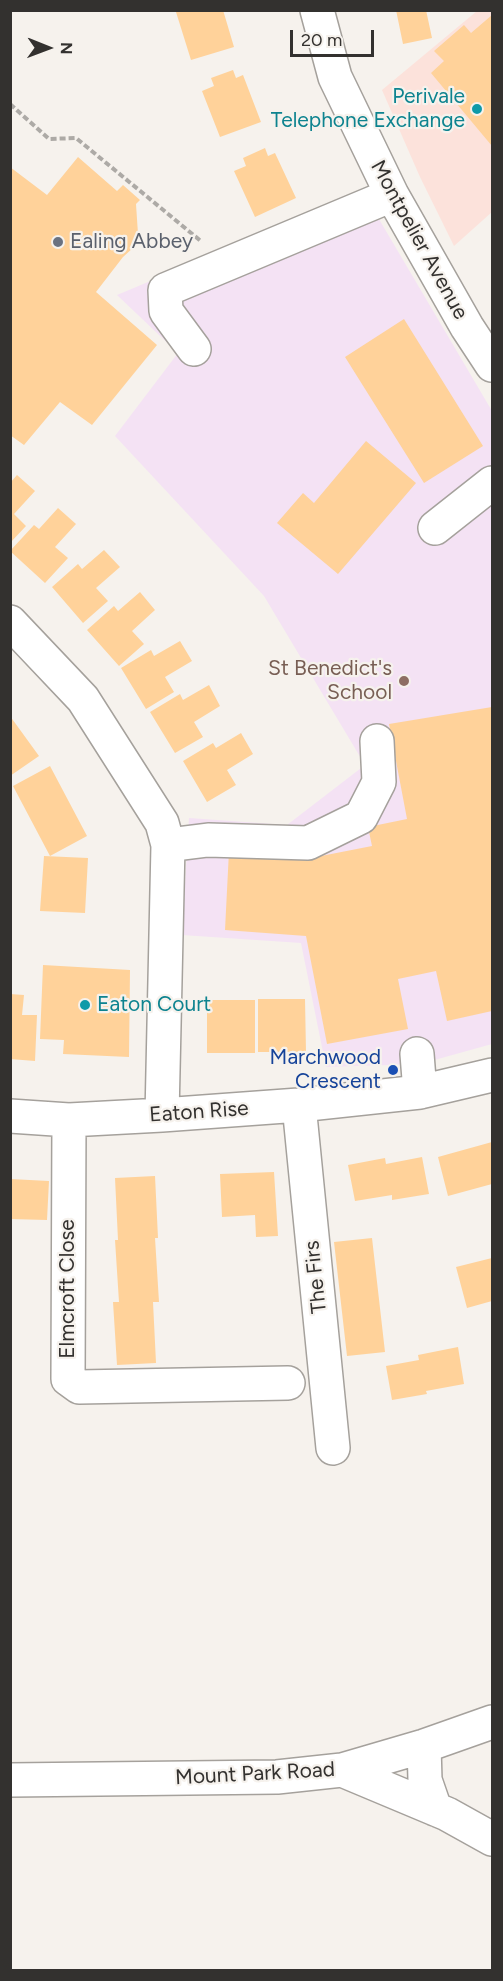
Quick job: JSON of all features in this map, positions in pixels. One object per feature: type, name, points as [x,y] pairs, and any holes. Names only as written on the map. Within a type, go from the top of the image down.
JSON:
[{"type":"street","name":"Montpelier Avenue","points":[[317,10],[335,77],[392,195],[466,327],[492,365]]},
{"type":"street","points":[[194,349],[166,310],[165,290],[392,195]]},
{"type":"street","points":[[435,528],[492,483]]},
{"type":"street","points":[[10,622],[83,699],[162,823],[168,845],[162,1115]]},
{"type":"street","points":[[168,845],[208,840],[308,843],[362,817],[379,782],[377,741]]},
{"type":"street","points":[[417,1054],[420,1092]]},
{"type":"street","name":"Eaton Rise","points":[[10,1116],[69,1120],[299,1105],[420,1092],[492,1075]]},
{"type":"street","name":"The Firs","points":[[299,1105],[333,1448]]},
{"type":"street","name":"Elmcroft Close","points":[[69,1120],[68,1379],[79,1387],[288,1383]]},
{"type":"street","name":"Mount Park Road","points":[[10,1780],[277,1776],[342,1770],[424,1746],[492,1722]]},
{"type":"street","points":[[424,1746],[425,1780],[435,1809]]},
{"type":"street","points":[[342,1770],[435,1809],[492,1839]]},
{"type":"path","points":[[10,104],[49,139],[76,138],[229,263]]},
{"type":"shaded area","points":[[477,11],[492,11],[492,212],[454,246],[420,177],[382,90]]},
{"type":"shaded area","name":"St Benedict's School","points":[[363,192],[492,411],[492,1044],[420,1064],[326,1067],[301,943],[182,935],[189,818],[287,825],[365,765],[264,596],[115,436],[178,353],[117,295]]},
{"type":"building","points":[[223,10],[234,47],[191,60],[176,12]]},
{"type":"building","points":[[396,10],[426,10],[432,38],[403,44]]},
{"type":"building","name":"Perivale Telephone Exchange","points":[[492,15],[492,146],[431,73],[444,61],[434,51],[464,25],[471,33]]},
{"type":"building","points":[[233,70],[236,78],[243,75],[261,122],[220,137],[202,91],[214,86],[211,78]]},
{"type":"building","points":[[265,148],[268,156],[275,153],[296,198],[255,217],[234,171],[246,166],[243,158]]},
{"type":"building","points":[[78,157],[117,191],[123,185],[140,200],[136,204],[138,234],[144,238],[123,257],[96,292],[157,345],[92,425],[60,402],[24,445],[10,435],[10,167],[47,195]]},
{"type":"building","points":[[404,319],[483,446],[424,483],[345,357]]},
{"type":"building","points":[[366,441],[416,483],[338,574],[277,523],[303,493],[314,503]]},
{"type":"building","points":[[17,475],[35,491],[14,514],[26,526],[10,543],[10,483]]},
{"type":"building","points":[[58,508],[76,524],[55,547],[68,558],[45,583],[10,551],[34,525],[39,529]]},
{"type":"building","points":[[104,550],[120,567],[96,588],[108,601],[83,623],[52,587],[78,564],[82,569]]},
{"type":"building","points":[[140,592],[155,610],[132,631],[144,644],[119,666],[87,630],[114,606],[118,611]]},
{"type":"building","points":[[180,641],[192,661],[165,677],[174,692],[146,709],[121,668],[151,650],[154,656]]},
{"type":"building","points":[[209,685],[220,706],[194,722],[203,737],[175,753],[150,712],[180,694],[183,700]]},
{"type":"building","points":[[492,707],[492,1011],[447,1021],[436,971],[398,979],[408,1029],[327,1044],[306,936],[225,930],[229,851],[316,857],[372,846],[368,827],[407,819],[389,724]]},
{"type":"building","points":[[10,716],[39,756],[10,776]]},
{"type":"building","points":[[241,733],[253,754],[227,770],[236,785],[207,802],[183,761],[213,743],[216,748]]},
{"type":"building","points":[[50,766],[87,836],[50,856],[13,786]]},
{"type":"building","points":[[44,856],[88,858],[85,913],[40,911]]},
{"type":"building","name":"Eaton Court","points":[[43,965],[130,970],[129,1057],[63,1054],[64,1040],[40,1039]]},
{"type":"building","points":[[10,994],[24,995],[22,1015],[37,1015],[35,1061],[10,1059]]},
{"type":"building","points":[[258,999],[305,999],[306,1052],[258,1052]]},
{"type":"building","points":[[207,1000],[255,1000],[255,1053],[207,1053]]},
{"type":"building","points":[[492,1142],[492,1184],[448,1196],[438,1157]]},
{"type":"building","points":[[422,1157],[429,1194],[392,1200],[392,1195],[355,1201],[348,1165],[385,1158],[386,1164]]},
{"type":"building","points":[[274,1172],[278,1236],[256,1237],[255,1215],[222,1217],[220,1174]]},
{"type":"building","points":[[155,1176],[158,1238],[155,1238],[159,1302],[153,1302],[156,1363],[117,1365],[113,1302],[119,1302],[115,1240],[118,1240],[115,1178]]},
{"type":"building","points":[[10,1179],[49,1181],[47,1220],[10,1219]]},
{"type":"building","points":[[372,1238],[385,1352],[347,1356],[334,1242]]},
{"type":"building","points":[[492,1258],[492,1301],[467,1308],[456,1267]]},
{"type":"building","points":[[458,1347],[464,1384],[392,1400],[386,1366],[419,1360],[418,1355]]},
{"type":"place","name":"Perivale Telephone Exchange","points":[[477,109]]},
{"type":"place","name":"Ealing Abbey","points":[[58,242]]},
{"type":"place","name":"St Benedict's School","points":[[404,681]]},
{"type":"place","name":"Eaton Court","points":[[85,1005]]},
{"type":"place","name":"Marchwood Crescent","points":[[393,1070]]}]
